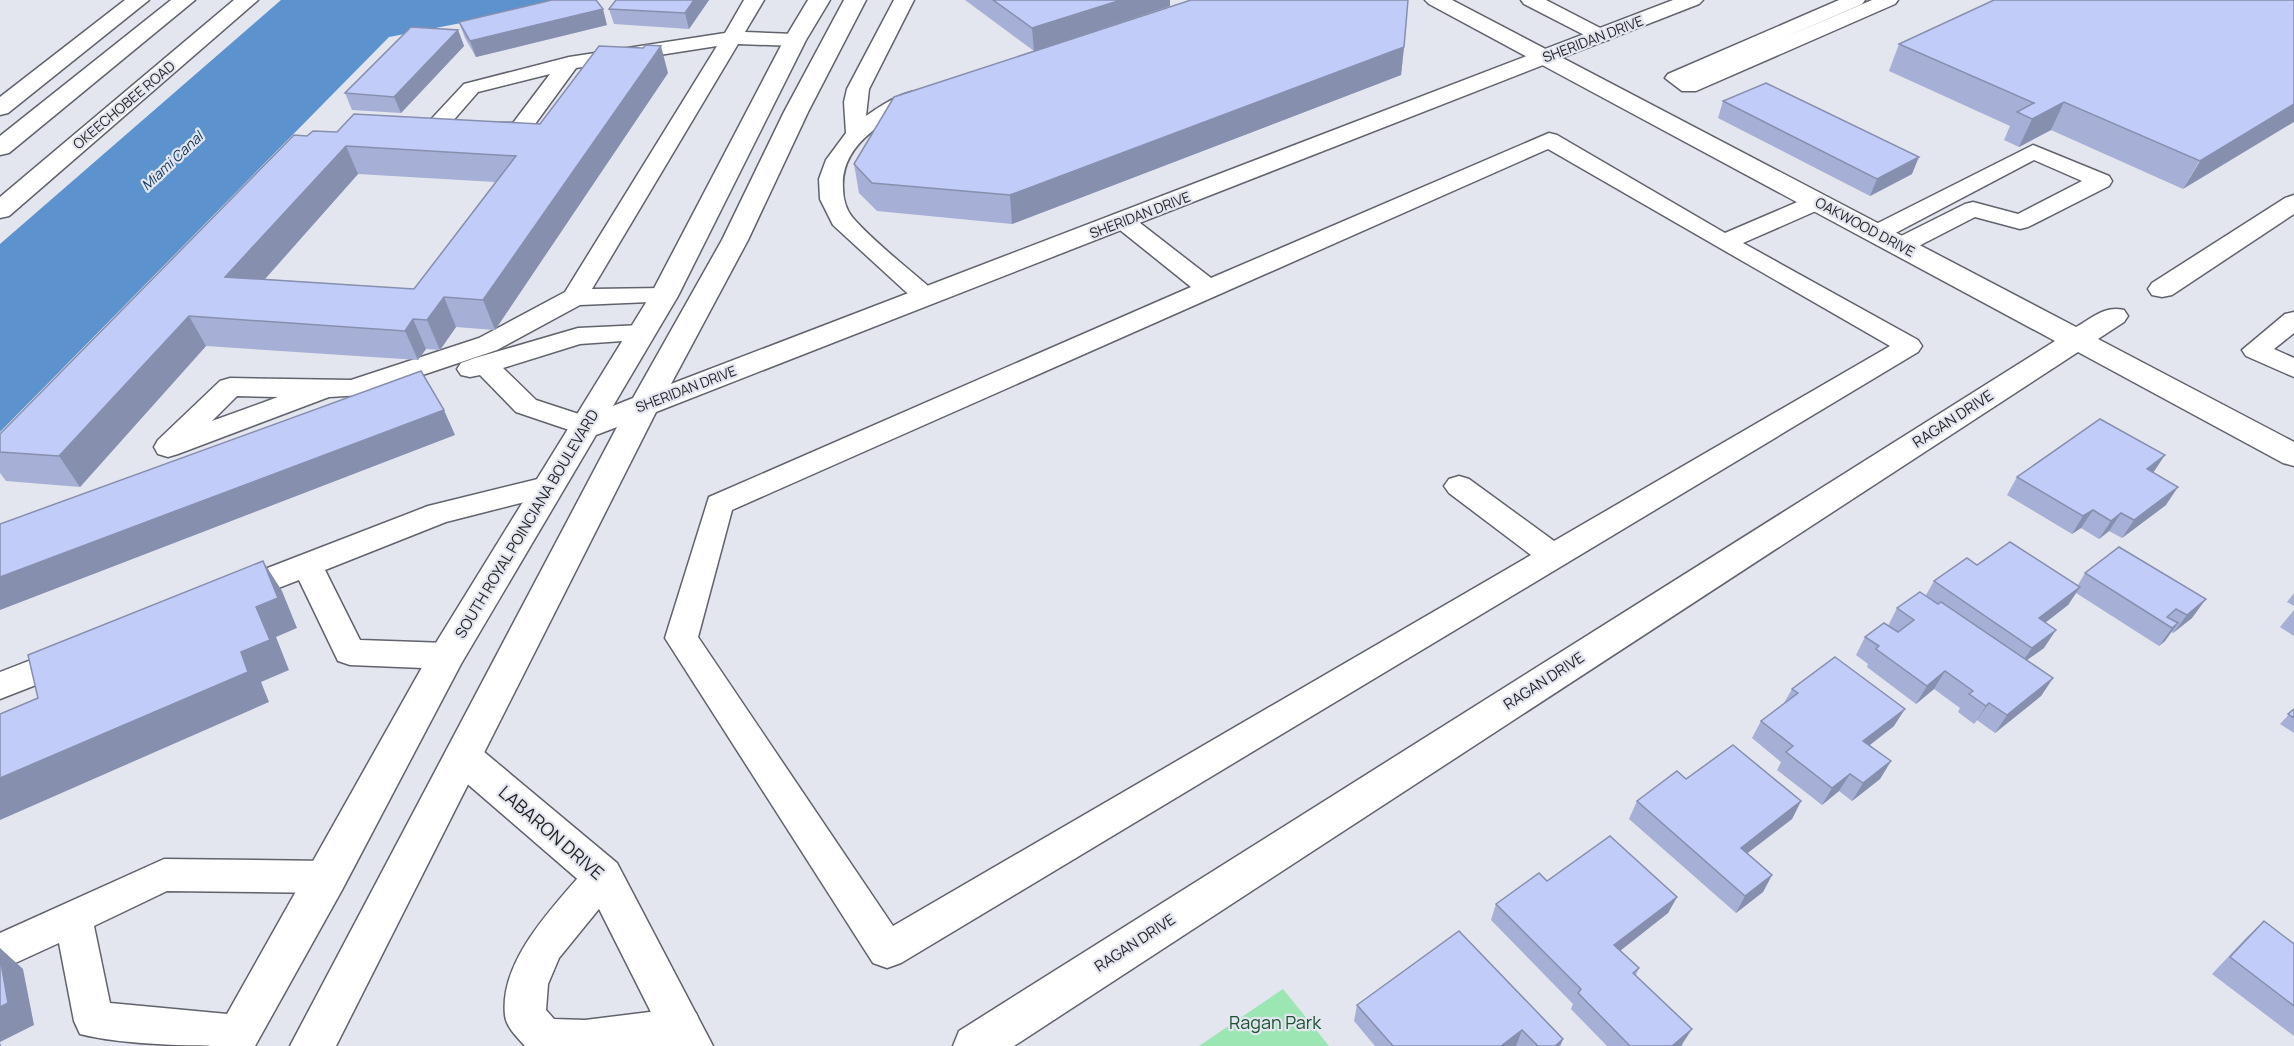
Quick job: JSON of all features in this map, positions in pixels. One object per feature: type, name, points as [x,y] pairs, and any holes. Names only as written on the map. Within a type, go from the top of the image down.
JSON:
[{"type":"main road","points":[[0,108],[138,0]]},
{"type":"main road","points":[[0,148],[184,0]]},
{"type":"main road","name":"OKEECHOBEE ROAD","points":[[0,210],[247,0]]},
{"type":"main road","name":"SOUTH ROYAL POINCIANA BOULEVARD","points":[[234,1040],[328,877],[447,656],[546,487],[587,427],[664,296],[795,40],[819,0]]},
{"type":"main road","points":[[312,1046],[644,405],[735,240],[796,112],[855,0]]},
{"type":"main road","name":"OAKWOOD DRIVE","points":[[1436,0],[2294,455]]},
{"type":"main road","name":"SHERIDAN DRIVE","points":[[587,427],[1692,0]]},
{"type":"main road","points":[[2162,289],[2294,203]]},
{"type":"main road","name":"RAGAN DRIVE","points":[[975,1046],[2114,316]]},
{"type":"main road","name":"LABARON DRIVE","points":[[463,757],[603,876],[686,1037]]},
{"type":"lane","points":[[575,297],[754,0]]},
{"type":"lane","points":[[856,131],[855,102],[858,89],[904,0]]},
{"type":"lane","points":[[1531,0],[1602,36]]},
{"type":"lane","points":[[1855,0],[1675,78],[1689,87],[1888,0]]},
{"type":"lane","points":[[569,63],[519,130],[433,129],[471,88],[569,63],[732,38],[795,40]]},
{"type":"lane","points":[[926,297],[863,243],[841,220],[831,206],[828,184],[856,131],[883,111],[948,88]]},
{"type":"lane","points":[[1549,140],[1724,242],[1909,346],[887,950],[681,638],[719,504],[1549,140]]},
{"type":"lane","points":[[2033,152],[2100,181],[2020,222],[1973,209],[1889,240],[2033,152]]},
{"type":"lane","points":[[1724,242],[1817,202]]},
{"type":"lane","points":[[1124,221],[1209,289]]},
{"type":"lane","points":[[325,389],[168,447],[230,387],[353,389],[488,344],[575,297],[664,296]]},
{"type":"lane","points":[[2294,320],[2255,350],[2294,369]]},
{"type":"lane","points":[[352,414],[484,364],[578,336],[642,333]]},
{"type":"lane","points":[[484,364],[526,406],[587,427]]},
{"type":"lane","points":[[1459,486],[1553,556]]},
{"type":"lane","points":[[208,604],[439,513],[546,487]]},
{"type":"lane","points":[[307,565],[350,652],[447,656]]},
{"type":"lane","points":[[0,686],[99,647]]},
{"type":"lane","points":[[0,952],[164,875],[328,877]]},
{"type":"lane","points":[[603,876],[545,946],[528,984],[525,1016],[544,1038],[686,1037]]},
{"type":"lane","points":[[73,918],[94,1021],[234,1040]]},
{"type":"green space","name":"Ragan Park","points":[[1283,989],[1329,1046],[1199,1046]]},
{"type":"water","name":"Miami Canal","points":[[281,0],[558,0],[554,5],[389,37],[0,432],[0,244]]},
{"type":"building","points":[[552,0],[596,0],[603,9],[470,41],[459,22]]},
{"type":"building","points":[[616,0],[694,0],[685,13],[609,9]]},
{"type":"building","points":[[993,0],[1121,0],[1032,28]]},
{"type":"building","points":[[1191,0],[1408,0],[1404,47],[1010,195],[872,183],[854,164],[894,97]]},
{"type":"building","points":[[1994,0],[2294,0],[2294,104],[2200,161],[2064,102],[2032,119],[2017,112],[2034,103],[1899,44]]},
{"type":"building","points":[[411,27],[458,30],[394,97],[345,93]]},
{"type":"building","points":[[646,45],[661,46],[483,300],[444,297],[427,320],[413,319],[405,331],[189,316],[59,456],[0,452],[0,434],[294,135],[307,136],[313,131],[337,132],[354,114],[540,124],[599,46],[643,48]],"holes":[[[346,146],[516,156],[414,289],[225,277]]]},
{"type":"building","points":[[1766,83],[1919,157],[1877,179],[1723,101]]},
{"type":"building","points":[[421,371],[444,410],[0,577],[0,524]]},
{"type":"building","points":[[2100,419],[2165,455],[2147,469],[2178,487],[2134,520],[2121,513],[2111,521],[2093,510],[2083,516],[2017,477]]},
{"type":"building","points":[[2010,542],[2080,587],[2039,618],[2056,630],[2032,648],[1934,581],[1967,558],[1977,565]]},
{"type":"building","points":[[2119,547],[2206,599],[2187,615],[2176,609],[2167,617],[2178,623],[2172,628],[2085,573]]},
{"type":"building","points":[[263,561],[278,598],[256,607],[270,640],[241,652],[248,672],[0,778],[0,714],[38,698],[28,655]]},
{"type":"building","points":[[1920,592],[1938,604],[1941,602],[2053,678],[2007,715],[1989,703],[1986,706],[1969,694],[1973,691],[1945,671],[1927,686],[1876,649],[1879,646],[1865,637],[1884,623],[1898,632],[1914,620],[1897,608]]},
{"type":"building","points":[[1835,657],[1905,709],[1863,741],[1891,761],[1863,783],[1850,774],[1832,788],[1786,752],[1793,746],[1761,721],[1798,693],[1792,689]]},
{"type":"building","points":[[2294,709],[2294,718],[2288,714]]},
{"type":"building","points":[[1733,745],[1801,801],[1741,848],[1772,875],[1745,896],[1637,801],[1677,771],[1686,779]]},
{"type":"building","points":[[1610,836],[1677,897],[1614,945],[1639,968],[1633,973],[1692,1029],[1672,1046],[1630,1046],[1578,993],[1581,989],[1496,904],[1539,873],[1547,881]]},
{"type":"building","points":[[2264,921],[2294,944],[2294,1006],[2230,957]]},
{"type":"building","points":[[1459,931],[1563,1039],[1555,1046],[1538,1046],[1522,1030],[1501,1046],[1393,1046],[1357,1005]]},
{"type":"building","points":[[0,957],[8,1003],[0,1007]]}]
